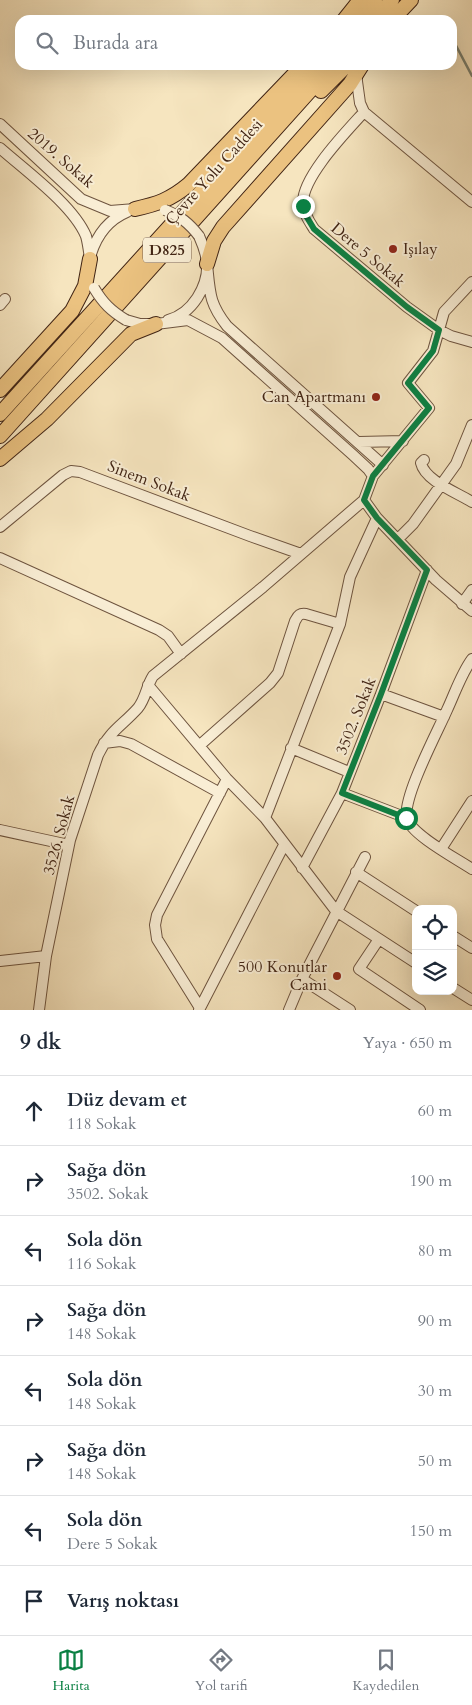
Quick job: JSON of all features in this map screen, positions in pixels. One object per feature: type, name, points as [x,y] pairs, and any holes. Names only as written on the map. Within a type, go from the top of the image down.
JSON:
[{"type":"highway","points":[[348,15],[360,0]]},
{"type":"highway","points":[[362,15],[375,0]]},
{"type":"highway","points":[[378,15],[392,0]]},
{"type":"highway","points":[[397,15],[411,0]]},
{"type":"highway","points":[[135,209],[161,203],[188,185],[298,70]]},
{"type":"highway","points":[[244,144],[304,70]]},
{"type":"highway","name":"Çevre Yolu Caddesi","points":[[0,414],[311,70]]},
{"type":"highway","name":"Çevre Yolu Caddesi","points":[[0,436],[329,70]]},
{"type":"highway","points":[[198,216],[353,70]]},
{"type":"highway","points":[[207,264],[214,241],[223,227],[350,84],[354,70]]},
{"type":"highway","points":[[0,390],[72,311],[85,286],[90,259]]},
{"type":"highway","points":[[0,459],[47,419],[131,334],[156,324]]},
{"type":"street","points":[[355,70],[360,103],[364,112],[472,202]]},
{"type":"street","name":"Dere 5 Sokak","points":[[364,112],[312,174],[303,197],[305,214],[314,229],[407,307],[439,330],[451,336],[472,342]]},
{"type":"street","name":"2019. Sokak","points":[[0,124],[81,199],[110,211],[135,209]]},
{"type":"street","name":"2019. Sokak","points":[[0,148],[68,208],[80,224],[86,238],[90,259]]},
{"type":"street","points":[[373,476],[353,454],[222,338],[188,320],[156,324],[140,324],[126,320],[102,302],[94,288],[90,274],[90,259],[95,242],[105,227],[118,216],[135,209],[150,207],[164,210],[190,224],[199,236],[205,250],[211,300],[227,326],[383,465]]},
{"type":"street","points":[[156,324],[172,319],[187,310],[198,297],[205,282],[207,264]]},
{"type":"street","points":[[472,282],[444,312],[433,351],[408,383],[429,408],[373,476],[364,500],[377,518],[427,570],[462,604],[472,611]]},
{"type":"street","points":[[398,540],[413,524],[456,464],[472,425]]},
{"type":"street","points":[[359,442],[403,441]]},
{"type":"street","points":[[424,460],[421,463],[422,467],[442,485],[472,502]]},
{"type":"street","name":"Sinem Sokak","points":[[0,527],[63,475],[71,471],[80,472],[301,554]]},
{"type":"street","name":"3526. Sokak","points":[[39,1010],[46,956],[69,845],[98,755],[104,743],[138,708],[145,698],[148,685],[153,676],[364,500]]},
{"type":"street","points":[[265,818],[340,624],[350,577],[377,518]]},
{"type":"street","points":[[0,558],[159,630],[168,636],[181,654]]},
{"type":"street","name":"3502. Sokak","points":[[302,868],[342,793],[427,570]]},
{"type":"street","points":[[462,604],[472,590]]},
{"type":"street","points":[[200,745],[270,684],[278,673],[298,616],[306,614],[340,624]]},
{"type":"street","points":[[472,658],[421,766],[408,804],[406,818],[413,830],[472,869]]},
{"type":"street","points":[[148,685],[227,779],[265,818],[336,911],[412,960]]},
{"type":"street","points":[[381,694],[444,717]]},
{"type":"street","points":[[104,743],[120,741],[130,744],[220,793]]},
{"type":"street","points":[[291,748],[350,772]]},
{"type":"street","points":[[199,1009],[157,939],[155,925],[157,915],[227,779]]},
{"type":"street","points":[[342,793],[406,818]]},
{"type":"street","points":[[440,849],[472,800]]},
{"type":"street","points":[[0,830],[69,845]]},
{"type":"street","points":[[199,1009],[284,845]]},
{"type":"street","points":[[289,1010],[302,979],[365,856]]},
{"type":"street","points":[[356,872],[412,908]]},
{"type":"street","points":[[379,939],[359,969],[420,1010]]},
{"type":"street","points":[[457,939],[472,948]]},
{"type":"street","points":[[0,961],[46,956]]},
{"type":"street","points":[[302,979],[350,1010]]},
{"type":"street","points":[[457,991],[472,1000]]},
{"type":"waterway","points":[[457,48],[472,76]]},
{"type":"place","name":"Işılay","points":[[393,249]]},
{"type":"place","name":"Can Apartmanı","points":[[376,397]]},
{"type":"place","name":"500 Konutlar Cami","points":[[337,976]]},
{"type":"route","points":[[303,206],[305,214],[314,229],[407,307],[439,330],[433,351],[408,383],[429,408],[373,476],[364,500],[377,518],[427,570],[368,730],[342,793],[406,818]]}]
